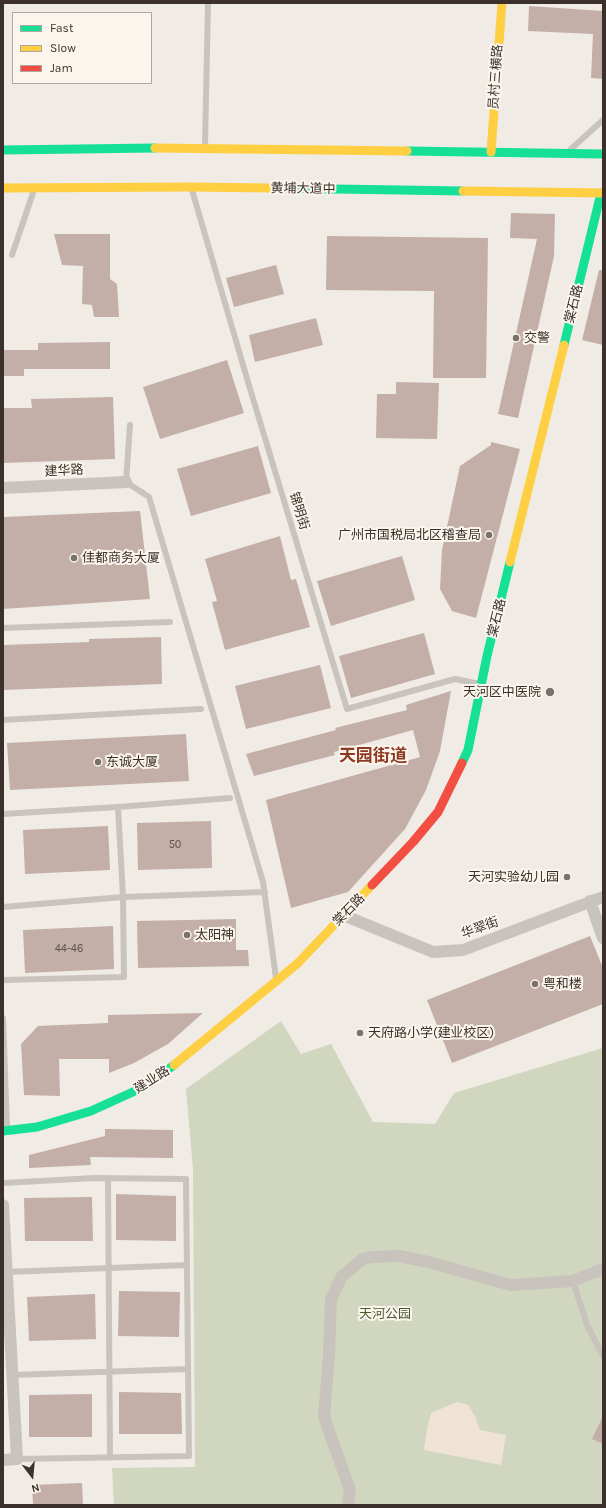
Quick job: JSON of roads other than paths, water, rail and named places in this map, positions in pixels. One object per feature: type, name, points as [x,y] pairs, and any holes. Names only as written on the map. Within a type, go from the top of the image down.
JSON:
[{"type":"street","name":"员村三横路","points":[[491,152],[502,3]]},
{"type":"street","points":[[3,150],[205,149],[567,152],[603,154]]},
{"type":"street","name":"黄埔大道中","points":[[3,188],[191,187],[602,193]]},
{"type":"street","name":"棠石路","points":[[277,981],[297,964],[413,842],[438,812],[468,750],[487,656],[602,193]]},
{"type":"street","name":"建华路","points":[[3,488],[126,482]]},
{"type":"street","name":"华翠街","points":[[343,915],[433,952],[463,950],[603,897]]},
{"type":"street","points":[[590,901],[603,938]]},
{"type":"street","name":"建业路","points":[[5,1130],[36,1127],[91,1111],[146,1086],[192,1052],[277,981]]},
{"type":"street","points":[[3,1204],[17,1459],[3,1460]]},
{"type":"street","points":[[348,1505],[350,1490],[324,1417],[329,1356],[331,1299],[342,1276],[363,1259],[399,1256],[428,1262],[511,1285],[573,1281],[603,1269]]},
{"type":"lane","points":[[205,149],[208,3]]},
{"type":"lane","points":[[567,152],[603,120]]},
{"type":"lane","name":"锦明街","points":[[191,187],[347,709],[455,679],[482,684]]},
{"type":"lane","points":[[12,255],[34,188]]},
{"type":"lane","points":[[130,425],[126,482],[149,497],[265,892],[277,981]]},
{"type":"lane","points":[[3,628],[170,622]]},
{"type":"lane","points":[[3,720],[201,709]]},
{"type":"lane","points":[[3,814],[230,798]]},
{"type":"lane","points":[[3,980],[124,977],[123,897],[118,807]]},
{"type":"lane","points":[[3,907],[123,897],[265,892]]},
{"type":"lane","points":[[3,1018],[5,1130]]},
{"type":"lane","points":[[108,1178],[110,1458]]},
{"type":"lane","points":[[3,1183],[108,1178],[186,1179],[189,1456],[17,1459]]},
{"type":"lane","points":[[7,1272],[187,1265]]},
{"type":"lane","points":[[573,1281],[587,1325],[603,1356]]},
{"type":"lane","points":[[12,1375],[188,1369]]},
{"type":"place","name":"交警","points":[[516,338]]},
{"type":"place","name":"广州市国税局北区稽查局","points":[[489,535]]},
{"type":"place","name":"佳都商务大厦","points":[[74,558]]},
{"type":"place","name":"天河区中医院","points":[[550,692]]},
{"type":"place","name":"东诚大厦","points":[[98,762]]},
{"type":"place","name":"天河实验幼儿园","points":[[567,877]]},
{"type":"place","name":"太阳神","points":[[187,935]]},
{"type":"place","name":"粤和楼","points":[[535,984]]},
{"type":"place","name":"天府路小学(建业校区)","points":[[360,1033]]},
{"type":"district","name":"天园街道","points":[[373,756]]},
{"type":"park label","name":"天河公园","points":[[385,1314]]}]
